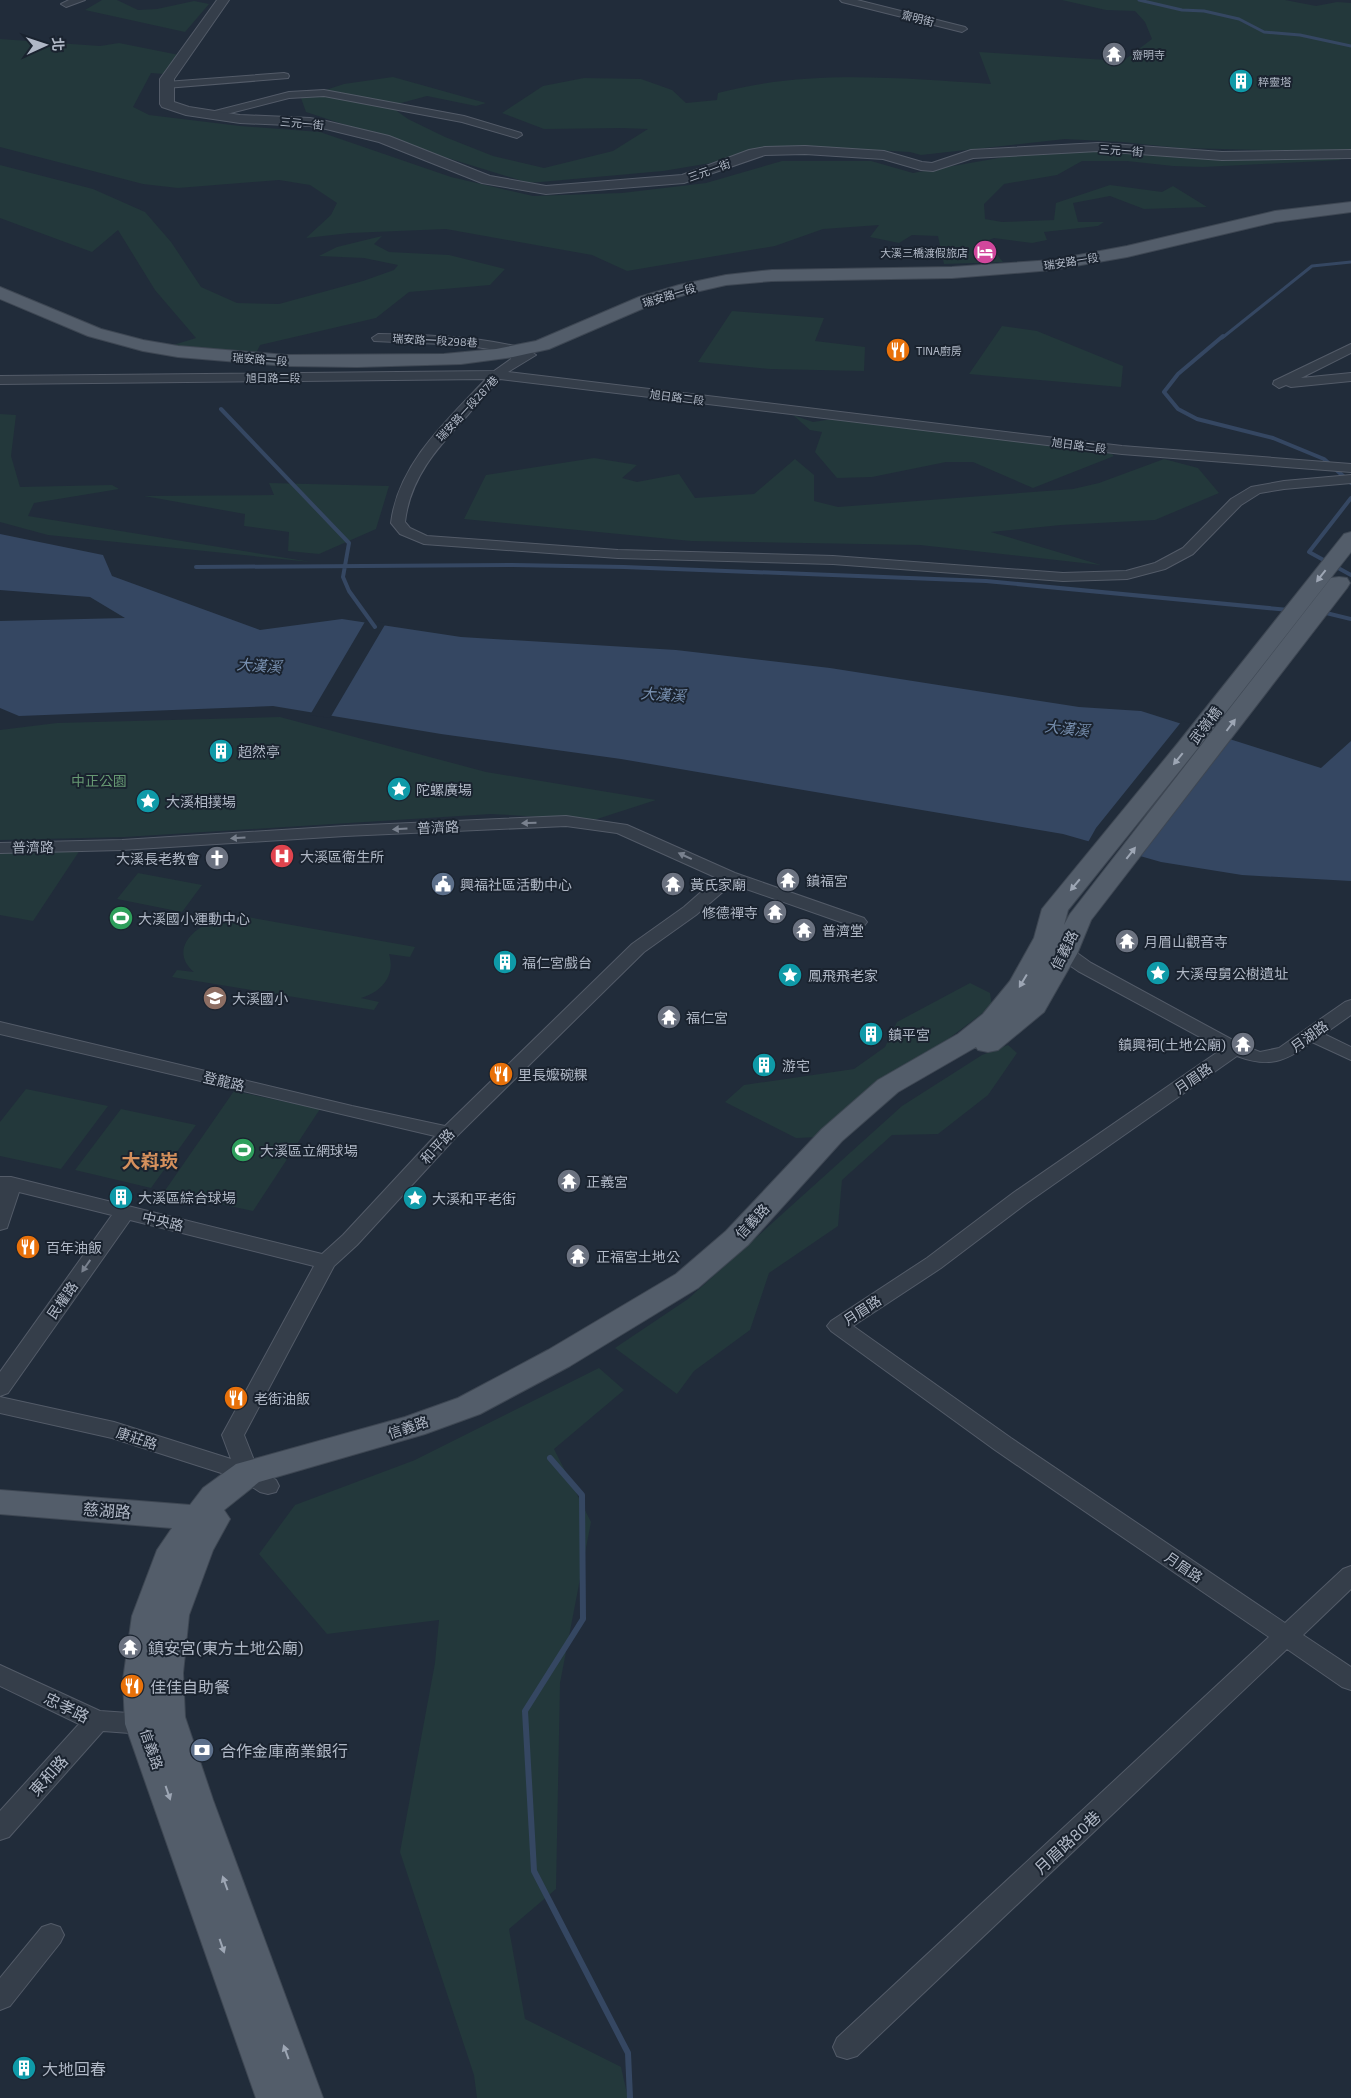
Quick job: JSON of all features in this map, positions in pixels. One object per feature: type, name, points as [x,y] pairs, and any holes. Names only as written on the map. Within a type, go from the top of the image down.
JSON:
[{"type":"main road","name":"瑞安路一段","points":[[520,354],[528,349],[576,333],[616,312],[667,294],[728,280],[787,275],[955,273],[1008,270],[1057,264],[1126,250],[1284,214],[1351,207]]},
{"type":"main road","name":"瑞安路一段","points":[[0,301],[58,328],[100,342],[185,358],[244,364],[364,369],[456,364],[520,354],[579,339],[627,316],[669,300],[725,285],[781,281],[954,278],[1053,270],[1138,254],[1275,221],[1351,212]]},
{"type":"main road","name":"瑞安路一段","points":[[0,292],[70,324],[137,344],[241,358],[364,369]]},
{"type":"main road","name":"武嶺橋","points":[[1055,909],[1163,778],[1351,538]]},
{"type":"main road","name":"武嶺橋","points":[[1080,919],[1351,568]]},
{"type":"main road","name":"信義路","points":[[276,2098],[155,1721],[165,1673],[172,1615],[206,1518],[250,1492],[258,1480],[420,1439],[476,1414],[572,1365],[690,1292],[727,1262],[892,1105],[979,1051],[1034,1006],[1055,946],[1055,909]]},
{"type":"main road","name":"信義路","points":[[1055,946],[1080,919]]},
{"type":"main road","name":"慈湖路","points":[[0,1502],[206,1518]]},
{"type":"main road","name":"信義路","points":[[155,1721],[194,1800],[303,2098]]},
{"type":"street","points":[[66,4],[80,0]]},
{"type":"street","points":[[223,0],[186,50],[181,62],[167,79],[166,85],[284,76]]},
{"type":"street","name":"齋明街","points":[[845,0],[962,29]]},
{"type":"street","name":"三元一街","points":[[166,85],[167,104],[186,111],[240,119],[326,124],[384,139],[487,180],[546,190],[684,179],[754,153],[781,150],[884,155],[921,166],[933,167],[971,154],[1077,148],[1105,148],[1222,156],[1351,154]]},
{"type":"street","points":[[211,115],[289,95],[324,93],[464,119],[517,135]]},
{"type":"street","name":"瑞安路一段298巷","points":[[378,338],[484,342],[520,354]]},
{"type":"street","points":[[1279,384],[1351,348]]},
{"type":"street","name":"瑞安路一段287巷","points":[[430,448],[497,375],[520,354]]},
{"type":"street","name":"旭日路二段","points":[[0,380],[195,377],[364,369],[497,375],[1122,450],[1315,464],[1346,473]]},
{"type":"street","points":[[1279,384],[1351,377]]},
{"type":"street","points":[[430,448],[416,470],[399,510],[398,523],[406,531],[424,540],[618,554],[833,560],[1063,577],[1127,575],[1160,566],[1188,551],[1236,502],[1256,490],[1346,473]]},
{"type":"street","name":"普濟路","points":[[0,848],[122,845],[345,831],[566,821],[621,829],[729,877],[858,922]]},
{"type":"street","name":"和平路","points":[[258,1480],[233,1436],[268,1366],[326,1262],[350,1240],[449,1133],[638,948],[690,911],[729,877]]},
{"type":"street","points":[[1055,946],[1093,972],[1106,977],[1235,1050]]},
{"type":"street","name":"月湖路","points":[[1235,1050],[1259,1058],[1285,1053],[1351,1006]]},
{"type":"street","name":"登龍路","points":[[0,1028],[352,1112],[449,1133]]},
{"type":"street","points":[[1310,1034],[1351,1054]]},
{"type":"street","name":"月眉路","points":[[1235,1050],[1020,1198],[934,1263],[838,1326],[1003,1444],[1351,1680]]},
{"type":"street","points":[[0,1223],[5,1184]]},
{"type":"street","name":"中央路","points":[[5,1184],[326,1262]]},
{"type":"street","name":"民權路","points":[[0,1388],[125,1212]]},
{"type":"street","name":"康莊路","points":[[0,1405],[114,1430],[258,1480]]},
{"type":"street","name":"月眉路80巷","points":[[847,2047],[1351,1574]]},
{"type":"street","name":"忠孝路","points":[[0,1674],[97,1721],[155,1721]]},
{"type":"street","name":"東和路","points":[[0,1829],[97,1721]]},
{"type":"street","points":[[3,1989],[51,1935]]},
{"type":"green space","points":[[102,0],[117,0],[138,10],[157,9],[194,1],[209,4],[185,32],[85,10]]},
{"type":"green space","points":[[1062,0],[1285,0],[1316,6],[1337,2],[1351,3],[1351,152],[1180,148],[1065,139],[921,155],[910,152],[819,147],[663,171],[529,183],[306,112],[301,98],[344,84],[393,77],[486,103],[476,106],[427,96],[390,106],[408,119],[445,137],[493,156],[544,168],[613,151],[648,129],[544,129],[502,113],[543,86],[584,78],[641,79],[672,90],[686,103],[717,100],[718,93],[752,85],[819,78],[888,78],[991,84],[979,52],[1123,61],[1152,39],[1145,22],[1135,11],[1106,10]]},
{"type":"green space","points":[[0,39],[100,46],[119,43],[179,55],[164,74],[151,73],[133,107],[149,115],[240,126],[320,132],[451,177],[533,196],[622,193],[706,183],[782,161],[871,161],[913,173],[1010,156],[1093,150],[1197,158],[1261,160],[1333,157],[1342,160],[1203,167],[1127,161],[1082,161],[1057,175],[1004,184],[984,204],[985,219],[1002,222],[1054,220],[1056,203],[1110,185],[1162,192],[1173,186],[1207,207],[1144,209],[1110,196],[1073,203],[1078,222],[1104,222],[1098,226],[1044,232],[1047,240],[1032,243],[994,238],[986,241],[1003,262],[944,264],[938,236],[912,235],[899,243],[870,237],[879,225],[823,229],[775,246],[627,271],[592,255],[446,229],[350,233],[306,238],[331,215],[337,203],[310,185],[279,180],[178,188],[143,184],[0,147]]},
{"type":"green space","points":[[0,165],[93,189],[145,212],[171,242],[201,287],[237,303],[279,304],[363,281],[394,270],[398,265],[364,258],[319,256],[337,247],[382,236],[374,244],[389,252],[449,255],[505,269],[490,285],[409,292],[376,318],[260,345],[256,353],[170,346],[196,338],[155,290],[118,230],[92,252],[0,218]]},
{"type":"green space","points":[[732,311],[824,318],[815,341],[865,347],[864,371],[770,369],[698,362]]},
{"type":"green space","points":[[1002,326],[1037,331],[1123,366],[1121,387],[969,374]]},
{"type":"green space","points":[[0,414],[16,415],[11,456],[20,487],[112,485],[119,489],[34,503],[28,516],[311,562],[48,535],[0,522]]},
{"type":"green space","points":[[793,415],[813,422],[858,415],[1101,444],[1114,456],[1033,488],[973,462],[946,462],[872,477],[837,478],[815,452],[822,432],[810,430]]},
{"type":"green space","points":[[594,458],[637,465],[622,478],[637,482],[679,474],[695,498],[754,494],[795,459],[814,475],[814,501],[838,507],[1073,489],[1099,483],[1164,459],[1198,468],[1219,493],[1155,520],[1061,525],[991,532],[1101,565],[920,545],[691,541],[464,519],[486,475]]},
{"type":"green space","points":[[269,483],[389,486],[376,529],[319,554],[288,551],[289,532],[244,526],[245,514],[144,496],[274,495]]},
{"type":"green space","name":"中正公園","points":[[280,717],[486,772],[656,800],[594,820],[491,814],[125,837],[0,840],[0,730],[57,723]]},
{"type":"green space","points":[[80,850],[33,921],[0,915],[0,852]]},
{"type":"green space","name":"大溪國小運動中心","points":[[138,873],[202,885],[182,912],[117,899]]},
{"type":"green space","points":[[214,911],[415,947],[410,957],[389,954],[390,969],[385,982],[375,992],[361,998],[379,1002],[374,1010],[172,977],[177,970],[194,972],[187,964],[184,957],[184,949],[191,935],[206,924],[215,921],[209,919]]},
{"type":"green space","points":[[970,983],[990,993],[992,1006],[818,1137],[796,1138],[725,1102],[744,1085],[854,1069],[885,1047],[897,1022]]},
{"type":"green space","points":[[1008,1045],[1017,1053],[988,1095],[938,1134],[892,1135],[842,1180],[838,1226],[769,1273],[750,1330],[694,1371],[677,1394],[615,1348],[688,1299],[902,1106],[982,1055]]},
{"type":"green space","points":[[26,1089],[108,1106],[61,1169],[0,1156],[0,1122]]},
{"type":"green space","name":"大溪區立網球場","points":[[234,1091],[320,1109],[253,1211],[164,1192]]},
{"type":"green space","points":[[121,1109],[196,1125],[151,1188],[75,1170]]},
{"type":"green space","points":[[599,1368],[624,1390],[554,1449],[591,1522],[560,1683],[556,1889],[509,1929],[525,2019],[621,2067],[628,2098],[477,2098],[474,2075],[400,1852],[435,1663],[439,1620],[327,1634],[259,1554],[295,1505],[415,1460]]},
{"type":"water","name":"大漢溪","points":[[0,534],[103,555],[112,576],[260,630],[342,619],[461,637],[676,650],[830,668],[1079,707],[1141,711],[1321,768],[1351,741],[1351,881],[1242,875],[1161,862],[1063,834],[621,759],[441,734],[273,706],[19,716],[0,708],[0,621],[125,618],[90,597],[0,590]]},
{"type":"pier","points":[[366,620],[386,623],[330,718],[310,715]]},
{"type":"pier","points":[[1182,721],[1229,736],[1136,857],[1087,844],[1096,828]]},
{"type":"waterway","points":[[1139,0],[1182,10],[1204,11],[1239,19],[1264,32],[1300,35],[1351,46]]},
{"type":"waterway","points":[[1222,338],[1312,266],[1351,262]]},
{"type":"waterway","points":[[1223,336],[1178,374],[1164,392],[1178,409],[1197,419],[1273,438],[1324,459],[1351,483]]},
{"type":"waterway","points":[[221,409],[349,543],[345,566]]},
{"type":"waterway","points":[[1351,498],[1309,552],[1351,575]]},
{"type":"waterway","points":[[345,566],[513,565],[624,567],[986,581],[1289,610]]},
{"type":"waterway","points":[[196,567],[345,566]]},
{"type":"waterway","points":[[345,566],[343,577],[349,591],[375,627]]},
{"type":"waterway","points":[[1322,612],[1351,619]]},
{"type":"waterway","points":[[550,1458],[582,1495],[583,1619],[525,1711],[534,1871],[628,2053],[630,2098]]},
{"type":"place","name":"齋明寺","points":[[1114,54]]},
{"type":"place","name":"粹靈塔","points":[[1241,81]]},
{"type":"place","name":"大溪三橋渡假旅店","points":[[985,252]]},
{"type":"place","name":"TINA廚房","points":[[898,350]]},
{"type":"place","name":"超然亭","points":[[221,751]]},
{"type":"place","name":"陀螺廣場","points":[[399,789]]},
{"type":"place","name":"大溪相撲場","points":[[148,801]]},
{"type":"place","name":"大溪區衛生所","points":[[282,856]]},
{"type":"place","name":"大溪長老教會","points":[[217,858]]},
{"type":"place","name":"鎮福宮","points":[[788,880]]},
{"type":"place","name":"興福社區活動中心","points":[[443,884]]},
{"type":"place","name":"黃氏家廟","points":[[673,884]]},
{"type":"place","name":"修德禪寺","points":[[775,912]]},
{"type":"place","name":"大溪國小運動中心","points":[[121,918]]},
{"type":"place","name":"普濟堂","points":[[804,930]]},
{"type":"place","name":"月眉山觀音寺","points":[[1127,941]]},
{"type":"place","name":"福仁宮戲台","points":[[505,962]]},
{"type":"place","name":"大溪母舅公樹遺址","points":[[1158,973]]},
{"type":"place","name":"鳳飛飛老家","points":[[790,975]]},
{"type":"place","name":"大溪國小","points":[[215,998]]},
{"type":"place","name":"福仁宮","points":[[669,1017]]},
{"type":"place","name":"鎮平宮","points":[[871,1034]]},
{"type":"place","name":"鎮興祠(土地公廟)","points":[[1243,1044]]},
{"type":"place","name":"游宅","points":[[764,1065]]},
{"type":"place","name":"里長嬤碗粿","points":[[501,1074]]},
{"type":"place","name":"大溪區立網球場","points":[[243,1150]]},
{"type":"place","name":"正義宮","points":[[569,1181]]},
{"type":"place","name":"大溪區綜合球場","points":[[121,1197]]},
{"type":"place","name":"大溪和平老街","points":[[415,1198]]},
{"type":"place","name":"百年油飯","points":[[28,1247]]},
{"type":"place","name":"正福宮土地公","points":[[578,1256]]},
{"type":"place","name":"老街油飯","points":[[236,1398]]},
{"type":"place","name":"鎮安宮(東方土地公廟)","points":[[130,1647]]},
{"type":"place","name":"佳佳自助餐","points":[[132,1686]]},
{"type":"place","name":"合作金庫商業銀行","points":[[202,1750]]},
{"type":"place","name":"大地回春","points":[[24,2068]]},
{"type":"district","name":"大嵙崁","points":[[150,1160]]}]
